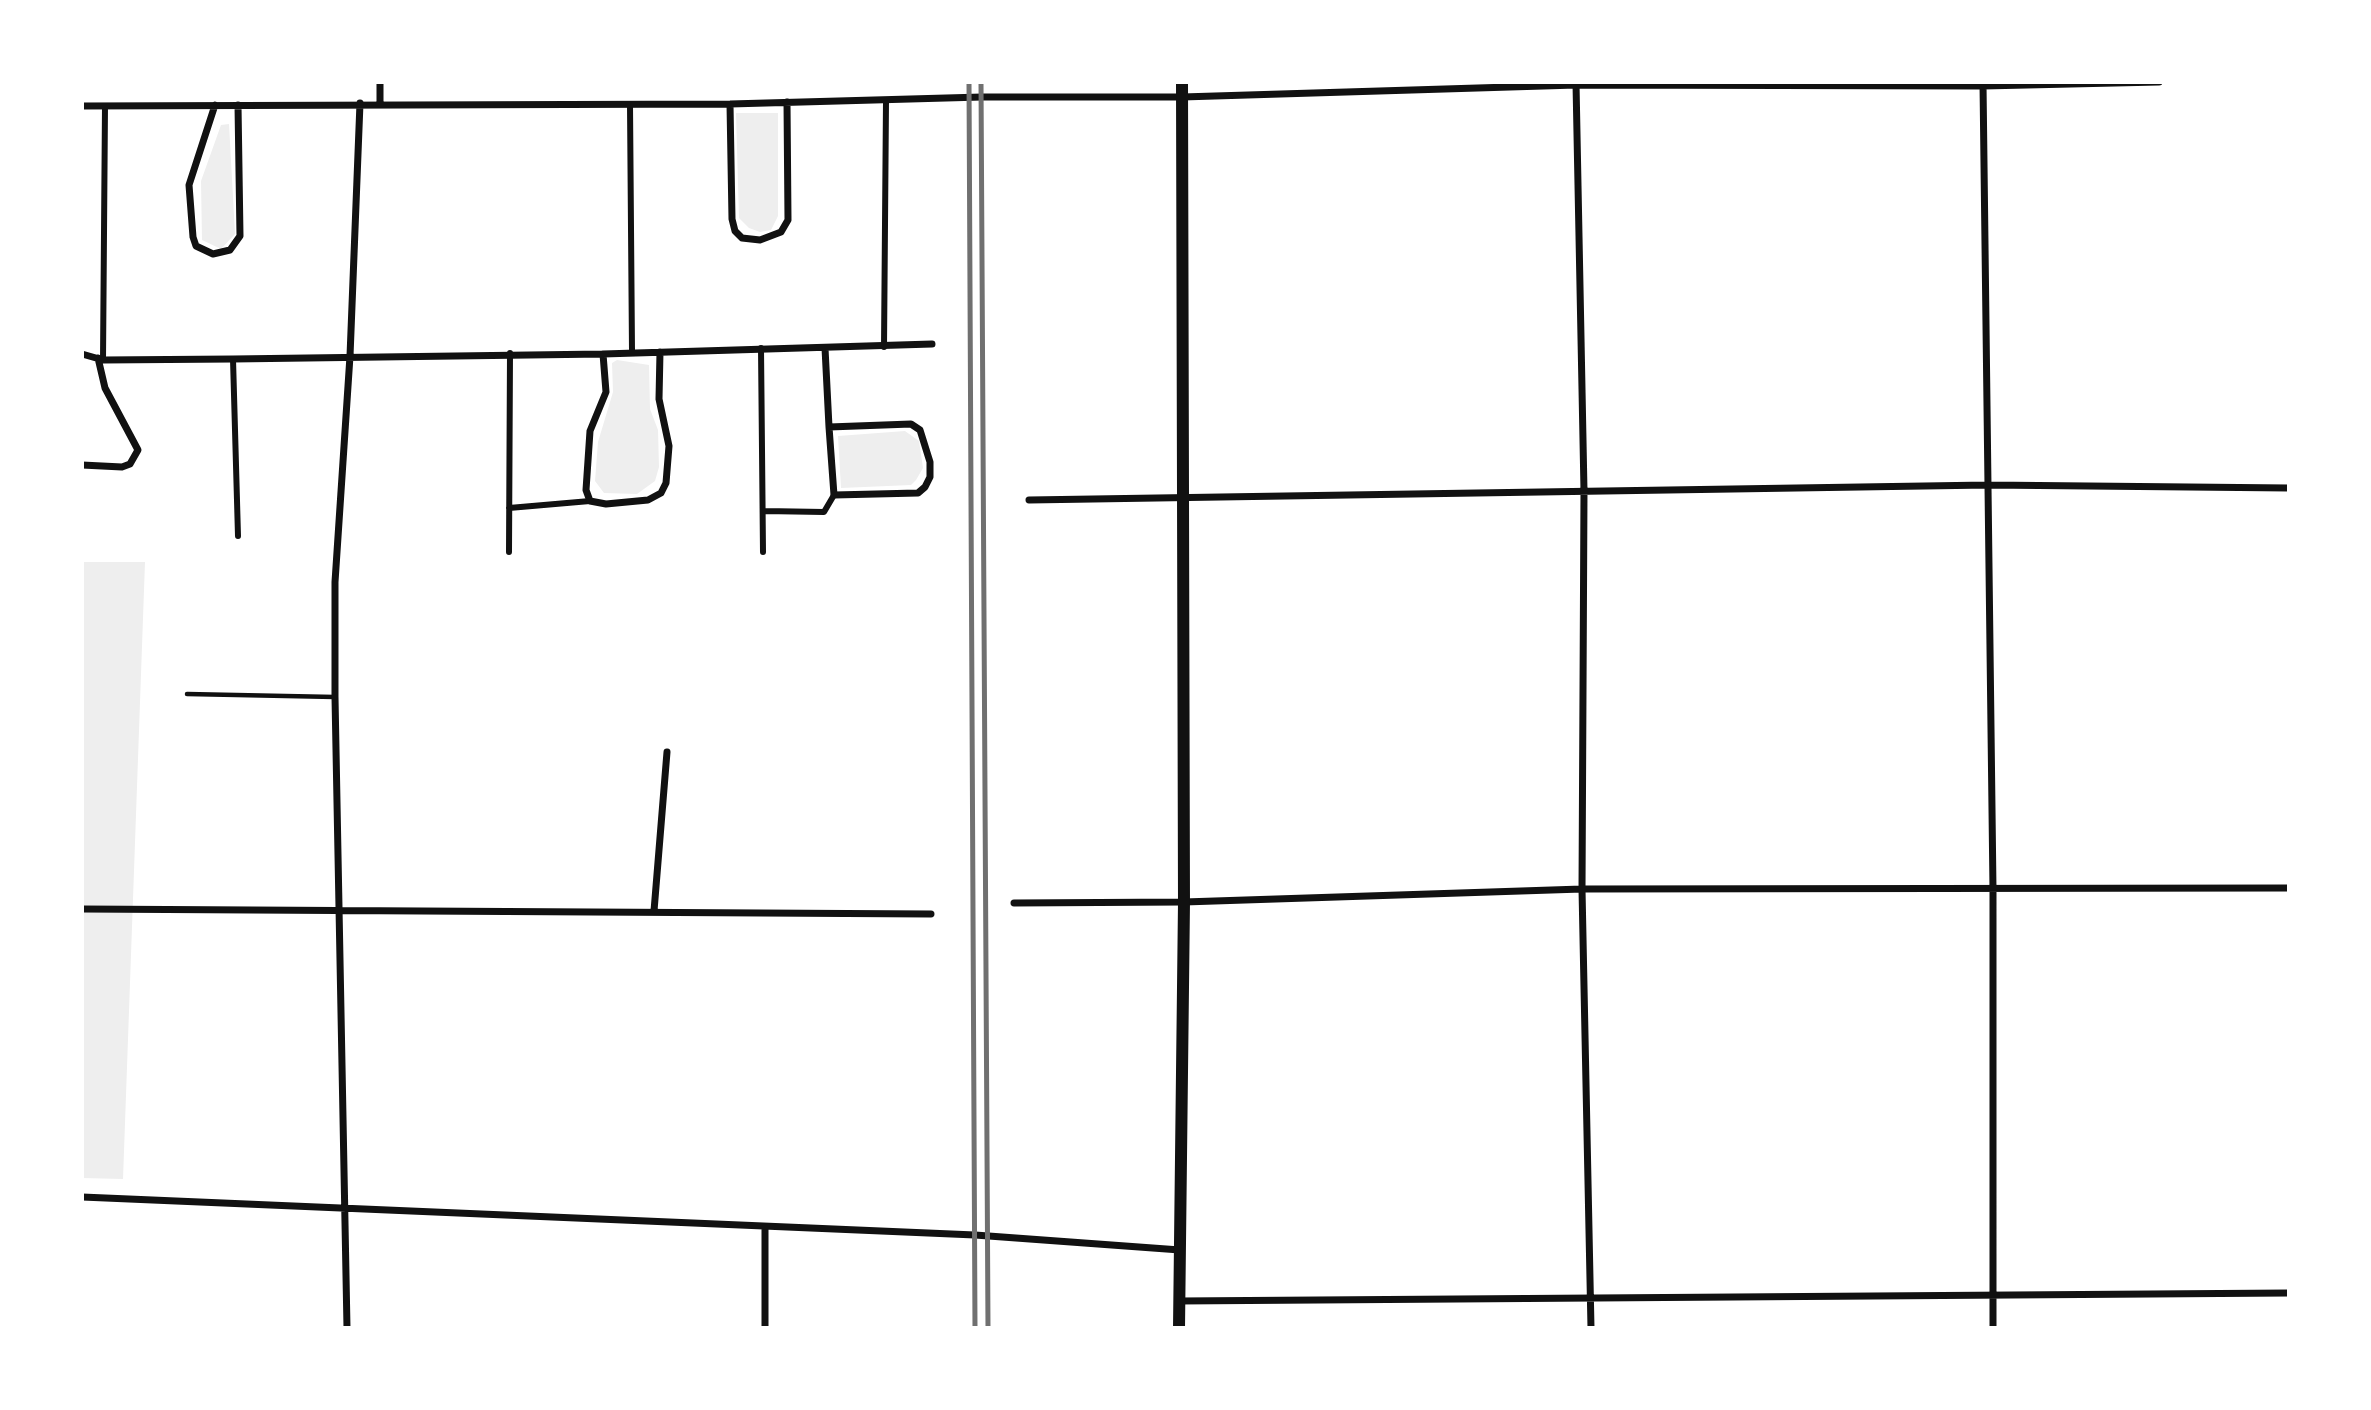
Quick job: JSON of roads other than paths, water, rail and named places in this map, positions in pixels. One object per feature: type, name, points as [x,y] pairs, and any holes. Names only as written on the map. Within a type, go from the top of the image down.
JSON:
[{"type":"main road","points":[[1179,1328],[1184,902],[1182,82]]},
{"type":"street","points":[[380,82],[380,104]]},
{"type":"street","points":[[82,106],[360,103],[730,104],[982,97],[1182,97],[1576,84],[2159,82]]},
{"type":"street","points":[[1576,84],[1584,491],[1582,889],[1591,1328]]},
{"type":"street","points":[[1983,84],[1993,890],[1993,1328]]},
{"type":"street","points":[[884,347],[886,101]]},
{"type":"street","points":[[730,104],[732,219],[735,231],[742,238],[760,240],[781,232],[788,220],[786,102]]},
{"type":"street","points":[[347,1328],[338,908],[335,582],[350,356],[360,103]]},
{"type":"street","points":[[215,105],[189,185],[196,246],[213,254],[230,250],[240,236],[237,104]]},
{"type":"street","points":[[630,104],[632,351]]},
{"type":"street","points":[[82,465],[122,467],[130,464],[138,450],[105,388],[101,359],[105,106]]},
{"type":"street","points":[[82,354],[101,359],[233,359],[510,353],[603,354],[632,351],[932,344]]},
{"type":"street","points":[[761,348],[763,552]]},
{"type":"street","points":[[764,511],[824,512],[834,495],[825,348]]},
{"type":"street","points":[[509,508],[590,500],[606,504],[648,500],[661,493],[667,483],[669,446],[659,399],[660,352]]},
{"type":"street","points":[[509,552],[510,353]]},
{"type":"street","points":[[590,500],[586,490],[587,457],[590,431],[606,392],[603,354]]},
{"type":"street","points":[[233,359],[238,536]]},
{"type":"street","points":[[829,427],[911,424],[920,430],[930,462],[930,477],[918,493],[834,495]]},
{"type":"street","points":[[1029,500],[1988,485],[2289,488]]},
{"type":"street","points":[[654,911],[667,752]]},
{"type":"street","points":[[1014,903],[1184,902],[1582,889],[2289,888]]},
{"type":"street","points":[[82,909],[338,908],[931,914]]},
{"type":"street","points":[[82,1197],[975,1235],[1180,1250]]},
{"type":"street","points":[[765,1227],[765,1328]]},
{"type":"street","points":[[1179,1301],[2289,1293]]},
{"type":"lane","points":[[187,694],[335,697]]},
{"type":"railway","points":[[969,82],[975,1328]]},
{"type":"railway","points":[[981,82],[988,1328]]}]
